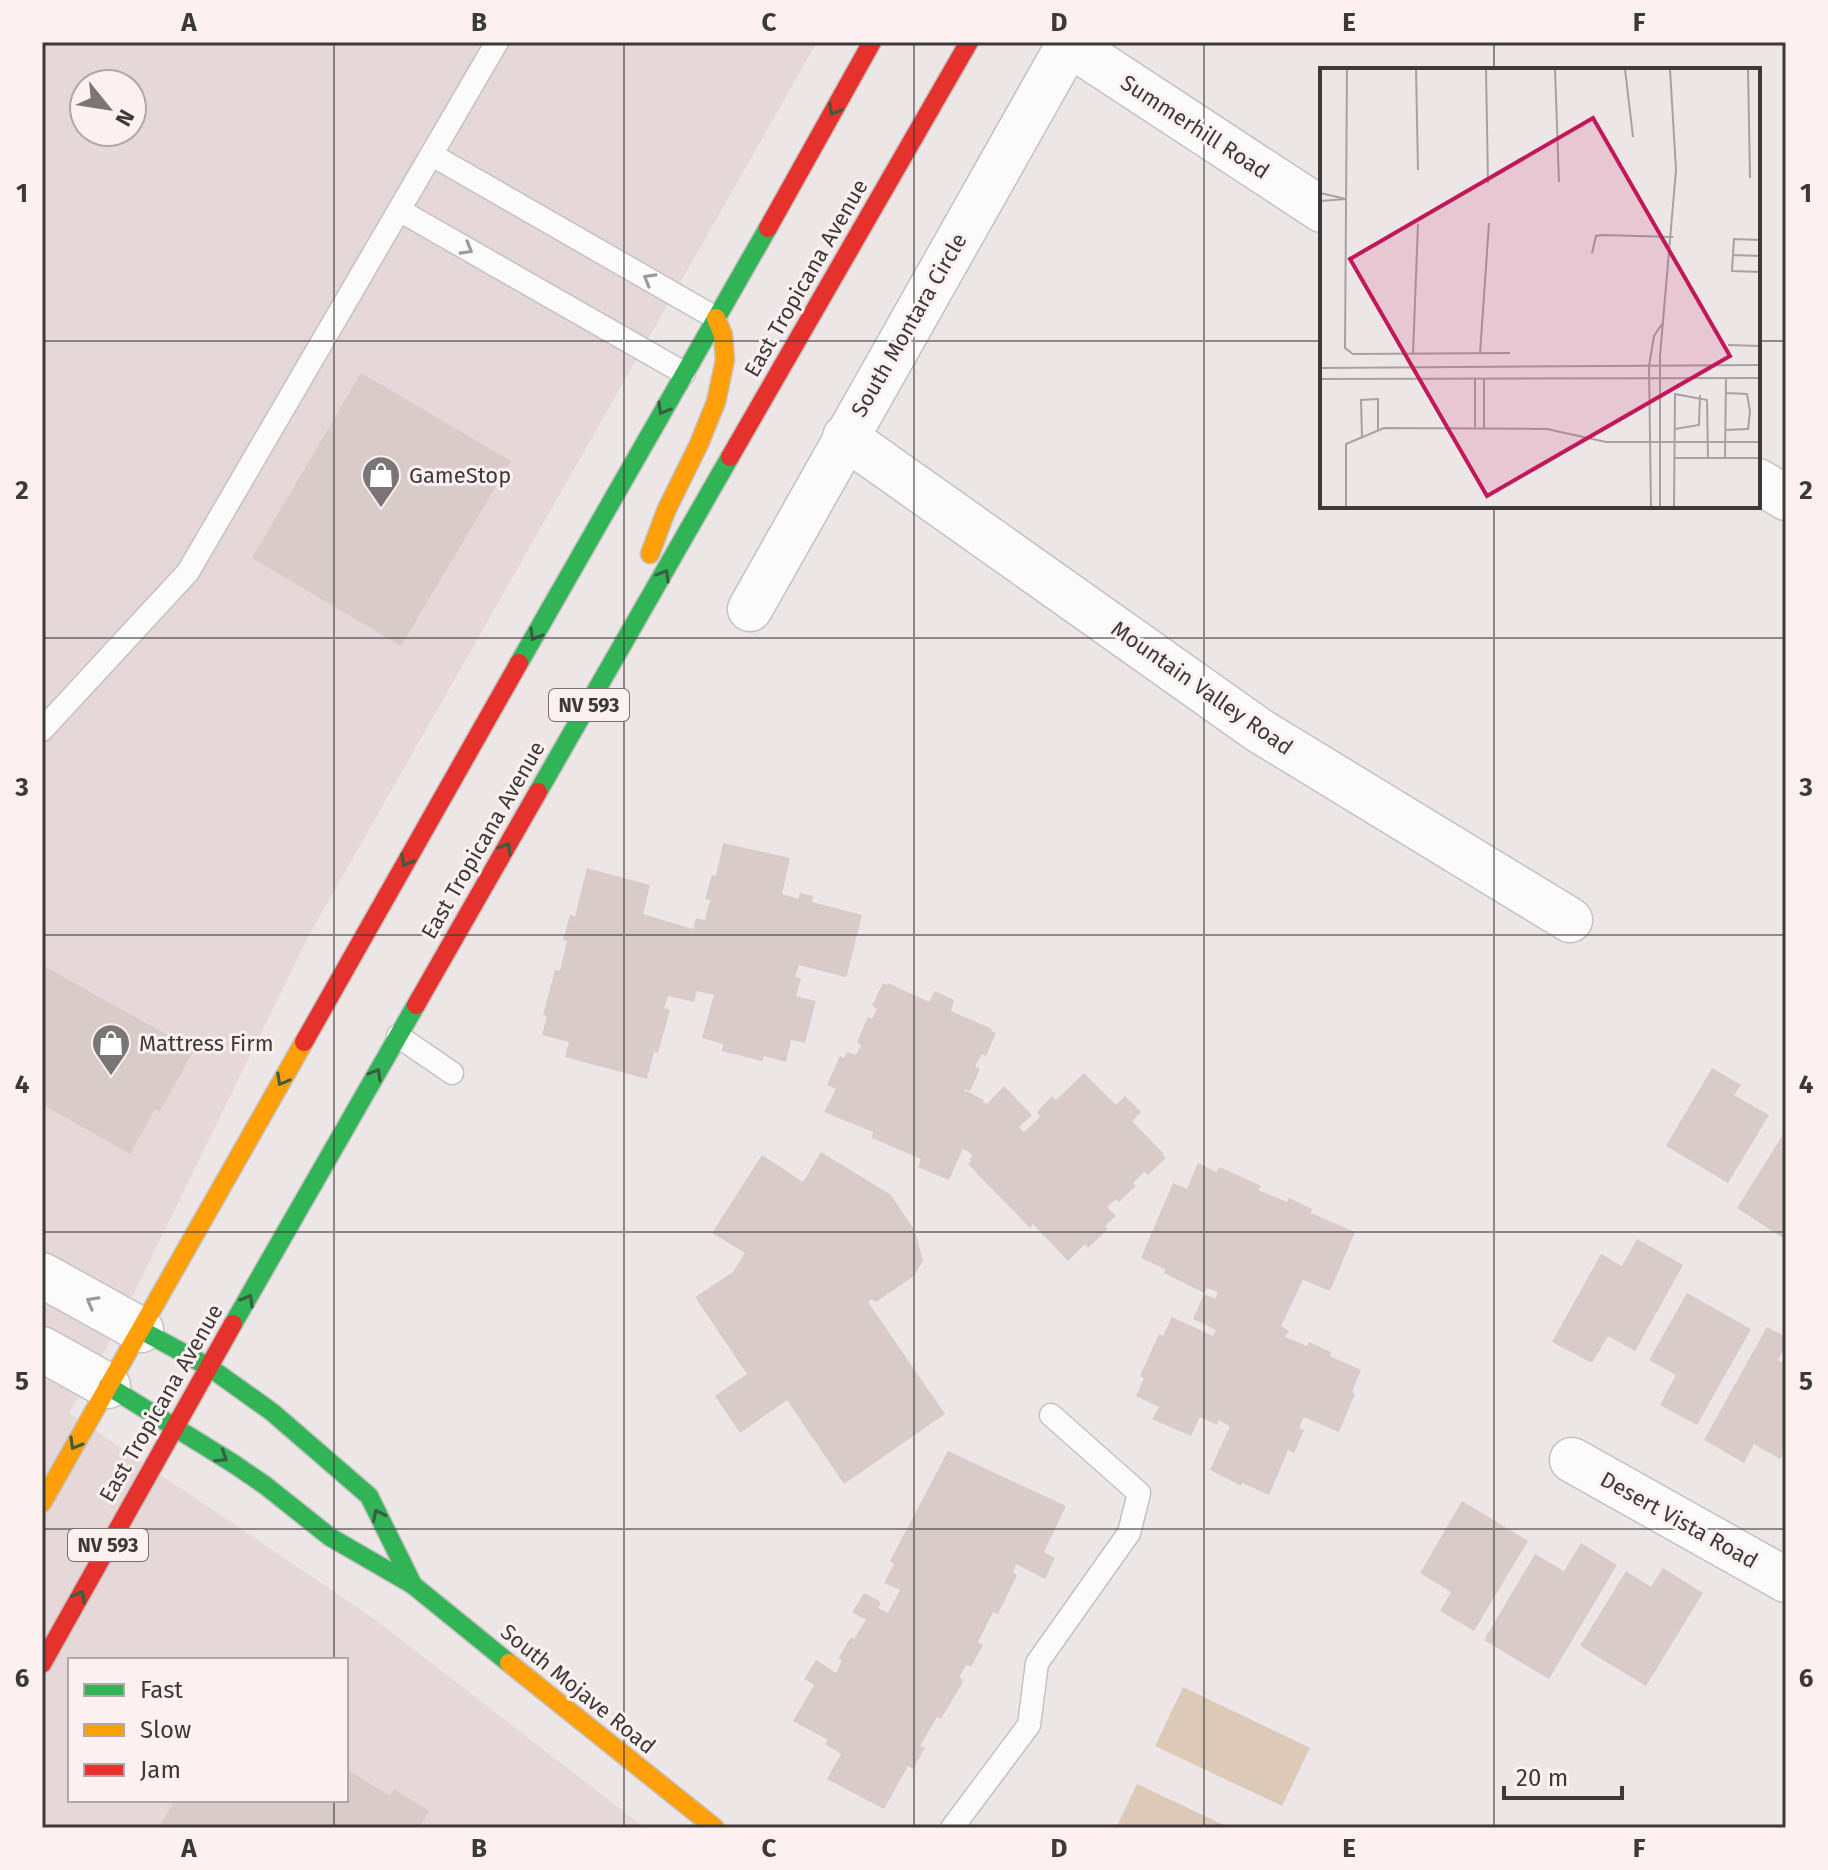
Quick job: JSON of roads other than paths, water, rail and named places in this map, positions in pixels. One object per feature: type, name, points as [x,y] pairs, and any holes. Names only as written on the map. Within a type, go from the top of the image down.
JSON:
[{"type":"main road","points":[[42,1503],[872,42]]},
{"type":"main road","name":"East Tropicana Avenue","points":[[42,1664],[174,1426],[969,42]]},
{"type":"main road","points":[[618,655],[632,601],[666,511],[716,402],[725,360],[723,335],[716,318]]},
{"type":"main road","name":"South Mojave Road","points":[[141,1330],[209,1367],[298,1433],[369,1496],[413,1585]]},
{"type":"main road","name":"South Mojave Road","points":[[108,1386],[266,1486],[330,1537],[413,1585],[715,1828]]},
{"type":"street","name":"Summerhill Road","points":[[1069,43],[1320,209]]},
{"type":"street","name":"South Montara Circle","points":[[750,609],[1069,43]]},
{"type":"street","name":"Mountain Valley Road","points":[[845,437],[1260,731],[1570,920]]},
{"type":"street","points":[[1760,482],[1786,498]]},
{"type":"street","points":[[42,1275],[141,1330]]},
{"type":"street","points":[[42,1349],[108,1386]]},
{"type":"street","name":"Desert Vista Road","points":[[1572,1460],[1786,1580]]},
{"type":"lane","points":[[42,730],[188,572],[497,42]]},
{"type":"lane","points":[[432,155],[716,318]]},
{"type":"lane","points":[[399,210],[684,373]]},
{"type":"lane","points":[[398,1036],[452,1073]]},
{"type":"lane","points":[[952,1828],[1029,1725],[1037,1663],[1129,1533],[1139,1493],[1051,1415]]},
{"type":"place","name":"GameStop","points":[[381,509]]},
{"type":"place","name":"Mattress Firm","points":[[111,1077]]}]
